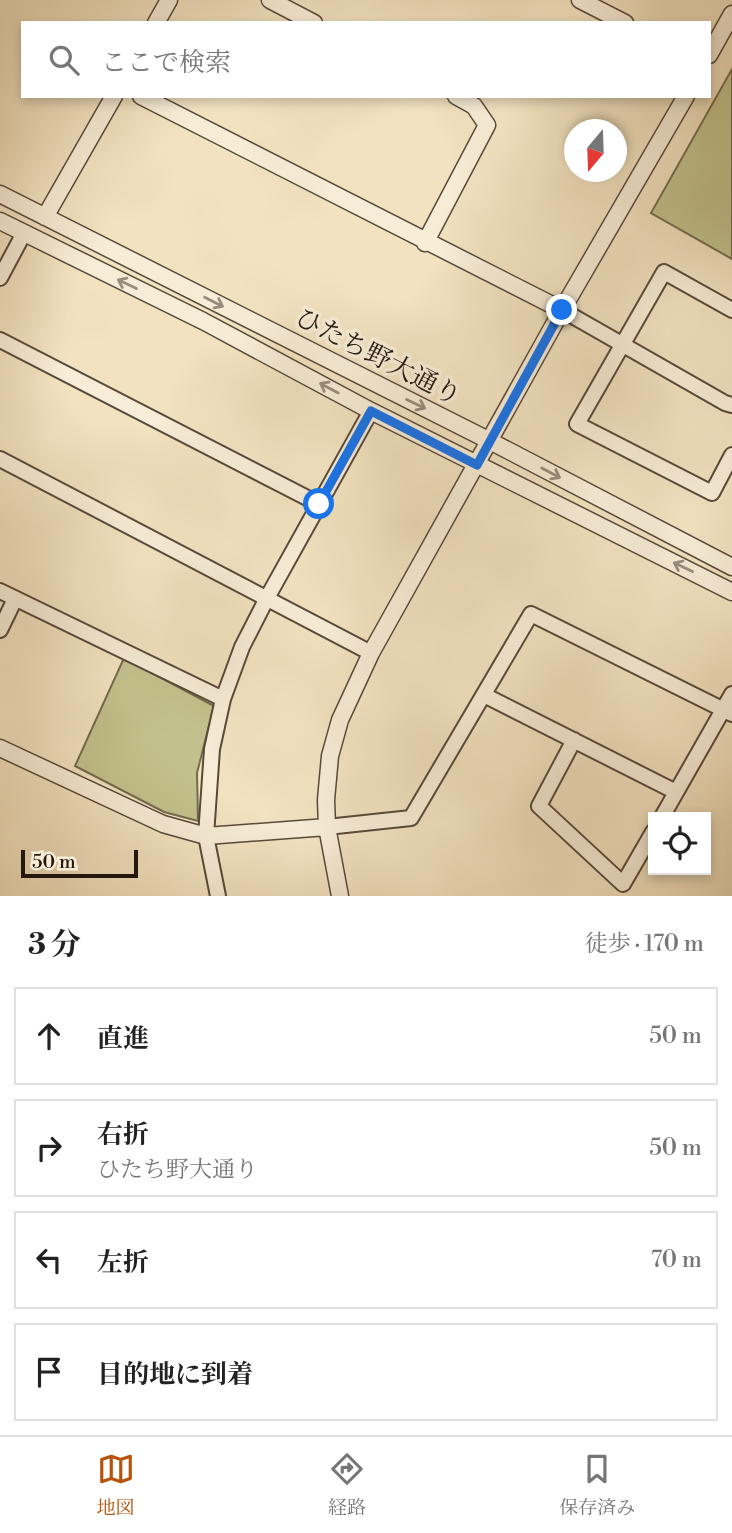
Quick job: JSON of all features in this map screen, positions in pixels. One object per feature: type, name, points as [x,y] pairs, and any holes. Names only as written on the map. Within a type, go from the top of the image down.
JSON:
[{"type":"street","points":[[157,21],[169,0]]},
{"type":"street","points":[[270,0],[310,21]]},
{"type":"street","points":[[580,0],[621,21]]},
{"type":"street","points":[[711,51],[732,14]]},
{"type":"street","points":[[45,217],[113,98]]},
{"type":"street","points":[[145,98],[425,243],[562,310],[732,405]]},
{"type":"street","points":[[425,243],[487,125],[474,106],[460,98]]},
{"type":"street","points":[[339,895],[327,827],[326,800],[330,756],[340,720],[371,653],[562,310],[685,98]]},
{"type":"street","name":"ひたち野大通り","points":[[0,194],[490,441],[732,567]]},
{"type":"street","name":"ひたち野大通り","points":[[0,221],[203,321],[371,411],[732,592]]},
{"type":"street","points":[[0,278],[24,233]]},
{"type":"street","points":[[732,310],[664,272],[577,424],[712,492],[732,455]]},
{"type":"street","points":[[0,340],[319,504]]},
{"type":"street","points":[[218,896],[206,836],[212,749],[223,699],[242,648],[267,598],[371,411]]},
{"type":"street","points":[[0,459],[371,653]]},
{"type":"street","points":[[0,591],[223,699]]},
{"type":"street","points":[[0,630],[15,599]]},
{"type":"street","points":[[0,748],[163,824],[206,836],[411,818],[531,614],[728,712]]},
{"type":"street","points":[[665,812],[728,712],[732,694]]},
{"type":"street","points":[[484,695],[676,792]]},
{"type":"street","points":[[575,740],[539,806],[623,884],[648,841]]},
{"type":"shaded area","points":[[732,69],[732,259],[651,213]]},
{"type":"shaded area","points":[[124,658],[214,706],[197,773],[198,821],[164,812],[75,766]]},
{"type":"route","points":[[319,504],[371,411],[477,465],[562,310]]}]
